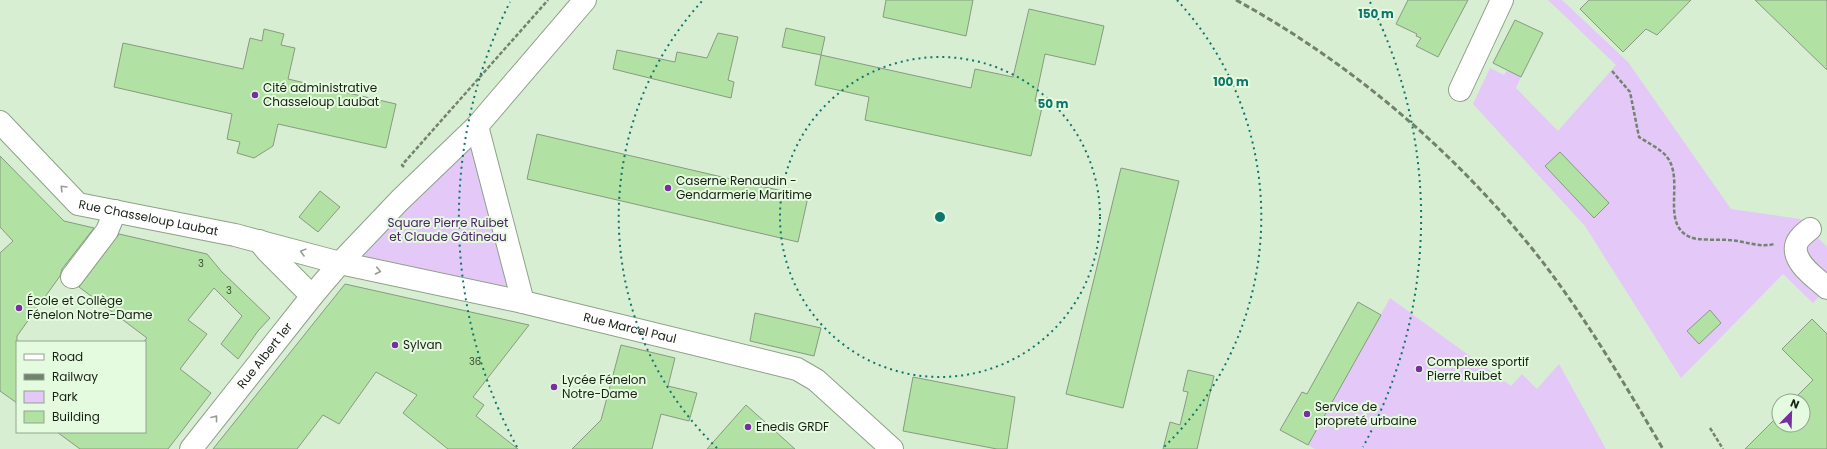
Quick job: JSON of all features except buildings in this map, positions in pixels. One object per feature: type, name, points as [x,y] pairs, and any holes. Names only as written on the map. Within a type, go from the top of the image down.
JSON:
[{"type":"street","name":"Rue Albert 1er","points":[[191,449],[312,296],[340,264],[417,183],[477,126],[585,0]]},
{"type":"street","points":[[1460,90],[1502,0]]},
{"type":"street","name":"Rue Chasseloup Laubat","points":[[0,122],[78,204],[259,241],[340,264]]},
{"type":"street","points":[[477,126],[523,302]]},
{"type":"street","points":[[72,278],[107,231],[116,211]]},
{"type":"street","points":[[1805,234],[1796,245],[1798,260],[1827,288]]},
{"type":"street","points":[[259,241],[312,296]]},
{"type":"street","name":"Rue Marcel Paul","points":[[340,264],[523,302],[797,369],[816,380],[892,449]]},
{"type":"path","points":[[417,183],[402,165],[548,0]]},
{"type":"path","points":[[1612,72],[1630,92],[1640,137],[1667,157],[1675,177],[1674,220],[1680,230],[1691,238],[1735,240],[1766,246],[1805,234]]},
{"type":"path","points":[[1710,428],[1723,449]]},
{"type":"green space","points":[[1548,0],[1562,0],[1628,62],[1731,209],[1800,219],[1827,247],[1827,288],[1813,303],[1783,274],[1681,378],[1585,226],[1473,104],[1490,68],[1504,75],[1507,70],[1521,77],[1516,88],[1558,131],[1616,65]]},
{"type":"green space","name":"Square Pierre Ruibet et Claude Gâtineau","points":[[477,126],[523,302],[340,263]]},
{"type":"green space","name":"Complexe sportif Pierre Ruibet","points":[[1390,298],[1511,386],[1522,374],[1537,389],[1559,364],[1606,449],[1315,449],[1308,445]]},
{"type":"railway","points":[[1236,0],[1278,24],[1357,79],[1395,109],[1465,174],[1498,209],[1549,270],[1600,345],[1663,449]]},
{"type":"place","name":"Cité administrative Chasseloup Laubat","points":[[255,95]]},
{"type":"place","name":"Caserne Renaudin - Gendarmerie Maritime","points":[[668,188]]},
{"type":"place","name":"École et Collège Fénelon Notre-Dame","points":[[19,308]]},
{"type":"place","name":"Sylvan","points":[[395,345]]},
{"type":"place","name":"Complexe sportif Pierre Ruibet","points":[[1419,369]]},
{"type":"place","name":"Lycée Fénelon Notre-Dame","points":[[554,387]]},
{"type":"place","name":"Service de propreté urbaine","points":[[1307,414]]},
{"type":"place","name":"Enedis GRDF","points":[[748,427]]}]
